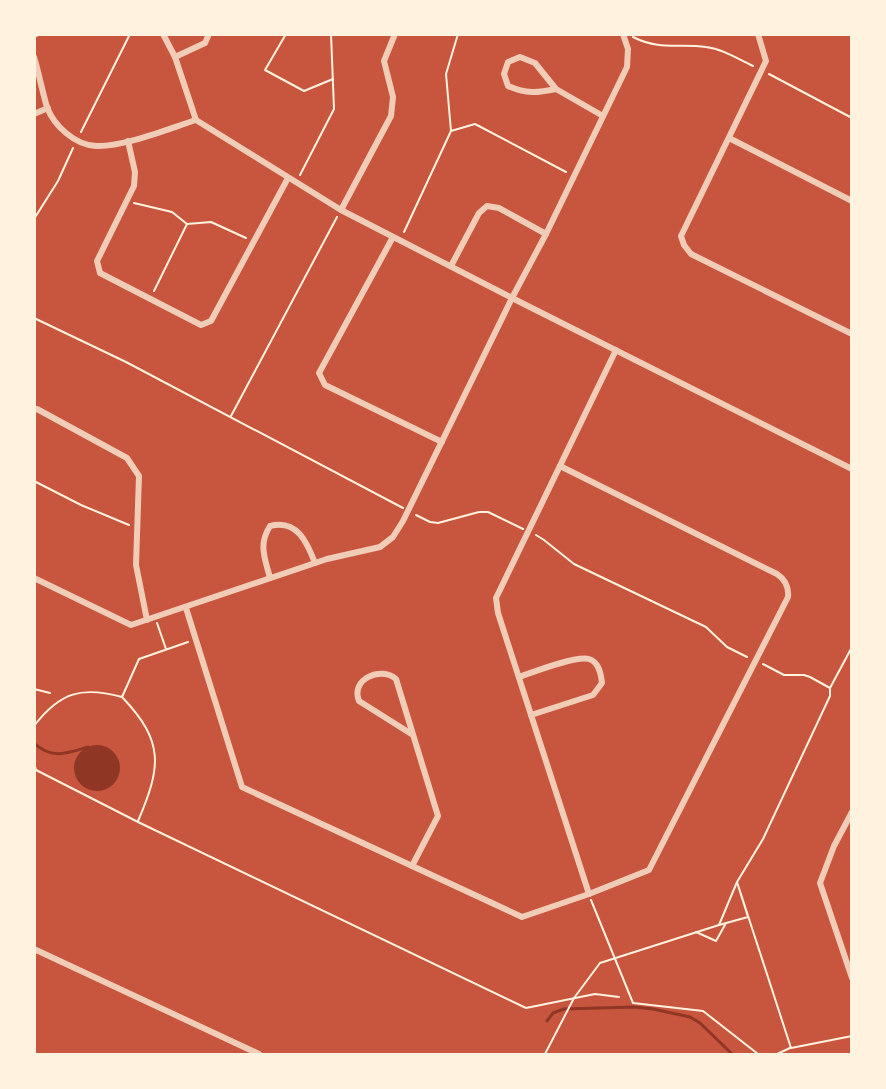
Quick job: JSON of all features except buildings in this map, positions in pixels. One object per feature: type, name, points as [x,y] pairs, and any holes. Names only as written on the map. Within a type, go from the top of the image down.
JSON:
[{"type":"street","points":[[163,34],[175,57],[196,120],[288,178],[341,210],[400,241],[851,467]]},
{"type":"street","points":[[175,57],[205,43],[209,34]]},
{"type":"street","points":[[341,210],[391,116],[393,97],[384,61],[395,34]]},
{"type":"street","points":[[34,578],[131,625],[315,563],[385,545],[393,537],[408,510],[627,67],[628,49],[623,34]]},
{"type":"street","points":[[758,34],[766,60],[681,236],[684,245],[692,254],[852,334]]},
{"type":"street","points":[[34,57],[48,108],[57,124],[77,140],[96,146],[128,141],[196,120]]},
{"type":"street","points":[[556,89],[522,92],[508,86],[504,74],[508,62],[520,57],[535,63],[556,89],[603,116]]},
{"type":"street","points":[[34,114],[48,108]]},
{"type":"street","points":[[729,138],[852,201]]},
{"type":"street","points":[[128,141],[135,172],[134,186],[97,261],[100,273],[201,325],[211,321],[288,178]]},
{"type":"street","points":[[451,266],[479,213],[487,206],[499,208],[546,234]]},
{"type":"street","points":[[393,237],[319,373],[325,385],[442,442]]},
{"type":"street","points":[[589,894],[498,613],[496,598],[616,350]]},
{"type":"street","points":[[34,410],[37,409],[128,458],[139,476],[136,565],[147,620]]},
{"type":"street","points":[[186,608],[242,787],[522,917],[589,894],[649,870],[788,597],[789,590],[782,577],[560,466]]},
{"type":"street","points":[[270,578],[262,546],[263,537],[270,526],[278,524],[299,532],[307,541],[315,563]]},
{"type":"street","points":[[519,677],[578,659],[590,659],[596,663],[601,673],[602,683],[593,695],[531,715]]},
{"type":"street","points":[[412,866],[438,816],[396,679],[390,674],[382,673],[363,679],[357,687],[356,693],[359,701],[413,735]]},
{"type":"street","points":[[852,812],[834,846],[820,883],[852,978]]},
{"type":"street","points":[[34,949],[259,1054]]},
{"type":"path","points":[[79,136],[130,34]]},
{"type":"path","points":[[286,34],[265,70],[304,92],[333,79]]},
{"type":"path","points":[[296,183],[334,109],[331,34]]},
{"type":"path","points":[[400,241],[451,131],[446,74],[458,34]]},
{"type":"path","points":[[629,34],[643,42],[665,47],[693,46],[716,49],[852,118]]},
{"type":"path","points":[[451,131],[475,123],[574,176]]},
{"type":"path","points":[[34,219],[58,181],[74,144]]},
{"type":"path","points":[[126,201],[172,212],[187,224],[211,222],[254,241]]},
{"type":"path","points":[[231,417],[341,210]]},
{"type":"path","points":[[150,299],[187,224]]},
{"type":"path","points":[[34,318],[126,362],[430,522],[438,523],[479,512],[488,512],[544,540],[574,564],[706,627],[727,647],[784,675],[804,675],[830,688]]},
{"type":"path","points":[[34,481],[81,505],[137,529]]},
{"type":"path","points":[[155,618],[166,650]]},
{"type":"path","points":[[122,697],[139,659],[196,639]]},
{"type":"path","points":[[719,925],[737,882],[763,839],[830,696],[830,688],[852,647]]},
{"type":"path","points":[[34,689],[50,693]]},
{"type":"path","points":[[34,726],[56,702],[71,694],[91,690],[122,697],[147,728],[155,747],[156,766],[153,782],[138,822]]},
{"type":"path","points":[[34,763],[35,770],[138,822],[526,1008],[596,994],[619,997]]},
{"type":"path","points":[[545,1054],[574,998],[600,963],[748,917],[737,882]]},
{"type":"path","points":[[737,882],[791,1048]]},
{"type":"path","points":[[589,894],[633,1002],[703,1011],[758,1054]]},
{"type":"path","points":[[696,932],[716,941],[726,923]]},
{"type":"path","points":[[777,1054],[791,1048],[852,1036]]},
{"type":"shaded area","points":[[97,745],[113,752],[120,768],[113,784],[97,791],[81,784],[74,768],[81,752]]},
{"type":"waterway","points":[[34,743],[47,752],[60,754],[88,747]]},
{"type":"waterway","points":[[547,1021],[553,1013],[564,1009],[634,1007],[653,1009],[690,1017],[700,1023],[732,1054]]}]
